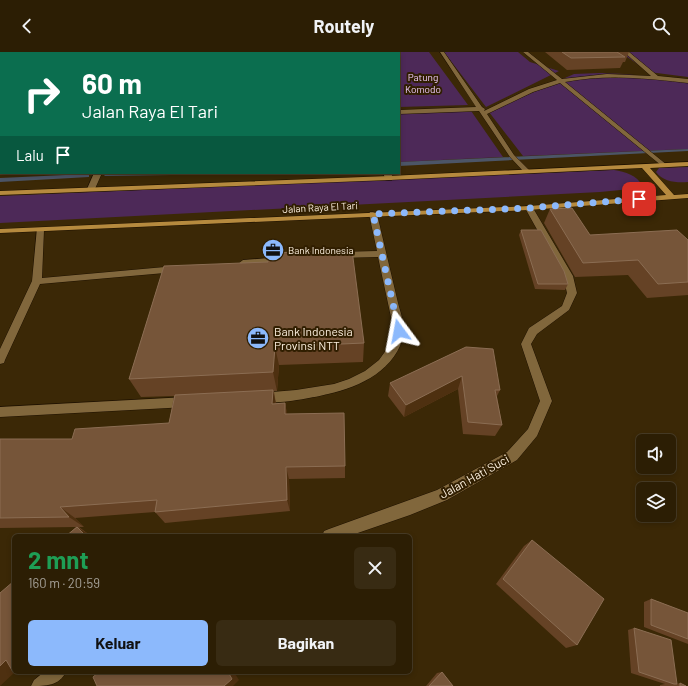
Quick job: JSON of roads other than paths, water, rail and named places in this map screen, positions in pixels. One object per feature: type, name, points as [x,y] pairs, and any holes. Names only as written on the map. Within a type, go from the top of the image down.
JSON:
[{"type":"main road","points":[[0,192],[388,175],[645,167],[688,164]]},
{"type":"main road","points":[[645,167],[671,196]]},
{"type":"main road","name":"Jalan Raya El Tari","points":[[0,232],[529,208],[671,196],[688,196]]},
{"type":"street","points":[[442,52],[512,156],[526,171]]},
{"type":"street","points":[[525,52],[562,80],[664,165]]},
{"type":"street","points":[[626,52],[657,78]]},
{"type":"street","points":[[400,112],[483,111],[562,80],[610,76],[688,81]]},
{"type":"street","points":[[91,189],[98,174]]},
{"type":"street","name":"Jalan Hati Suci","points":[[335,534],[410,508],[442,495],[512,456],[533,432],[546,401],[526,344],[533,331],[566,308],[572,293],[568,276],[529,208]]},
{"type":"street","points":[[247,399],[302,396],[339,388],[378,368],[393,348],[399,331],[373,214]]},
{"type":"street","points":[[0,360],[37,282],[40,230]]},
{"type":"street","points":[[328,256],[382,254]]},
{"type":"street","points":[[233,264],[288,260]]},
{"type":"street","points":[[37,282],[186,268]]},
{"type":"street","points":[[0,412],[200,401]]},
{"type":"street","points":[[40,686],[55,674]]},
{"type":"waterway","points":[[400,164],[688,150]]},
{"type":"waterway","points":[[107,175],[140,174]]},
{"type":"waterway","points":[[0,180],[87,176]]},
{"type":"place","name":"Bank Indonesia","points":[[273,250]]},
{"type":"place","name":"Bank Indonesia Provinsi NTT","points":[[258,338]]},
{"type":"park label","name":"Patung Komodo","points":[[423,82]]}]
